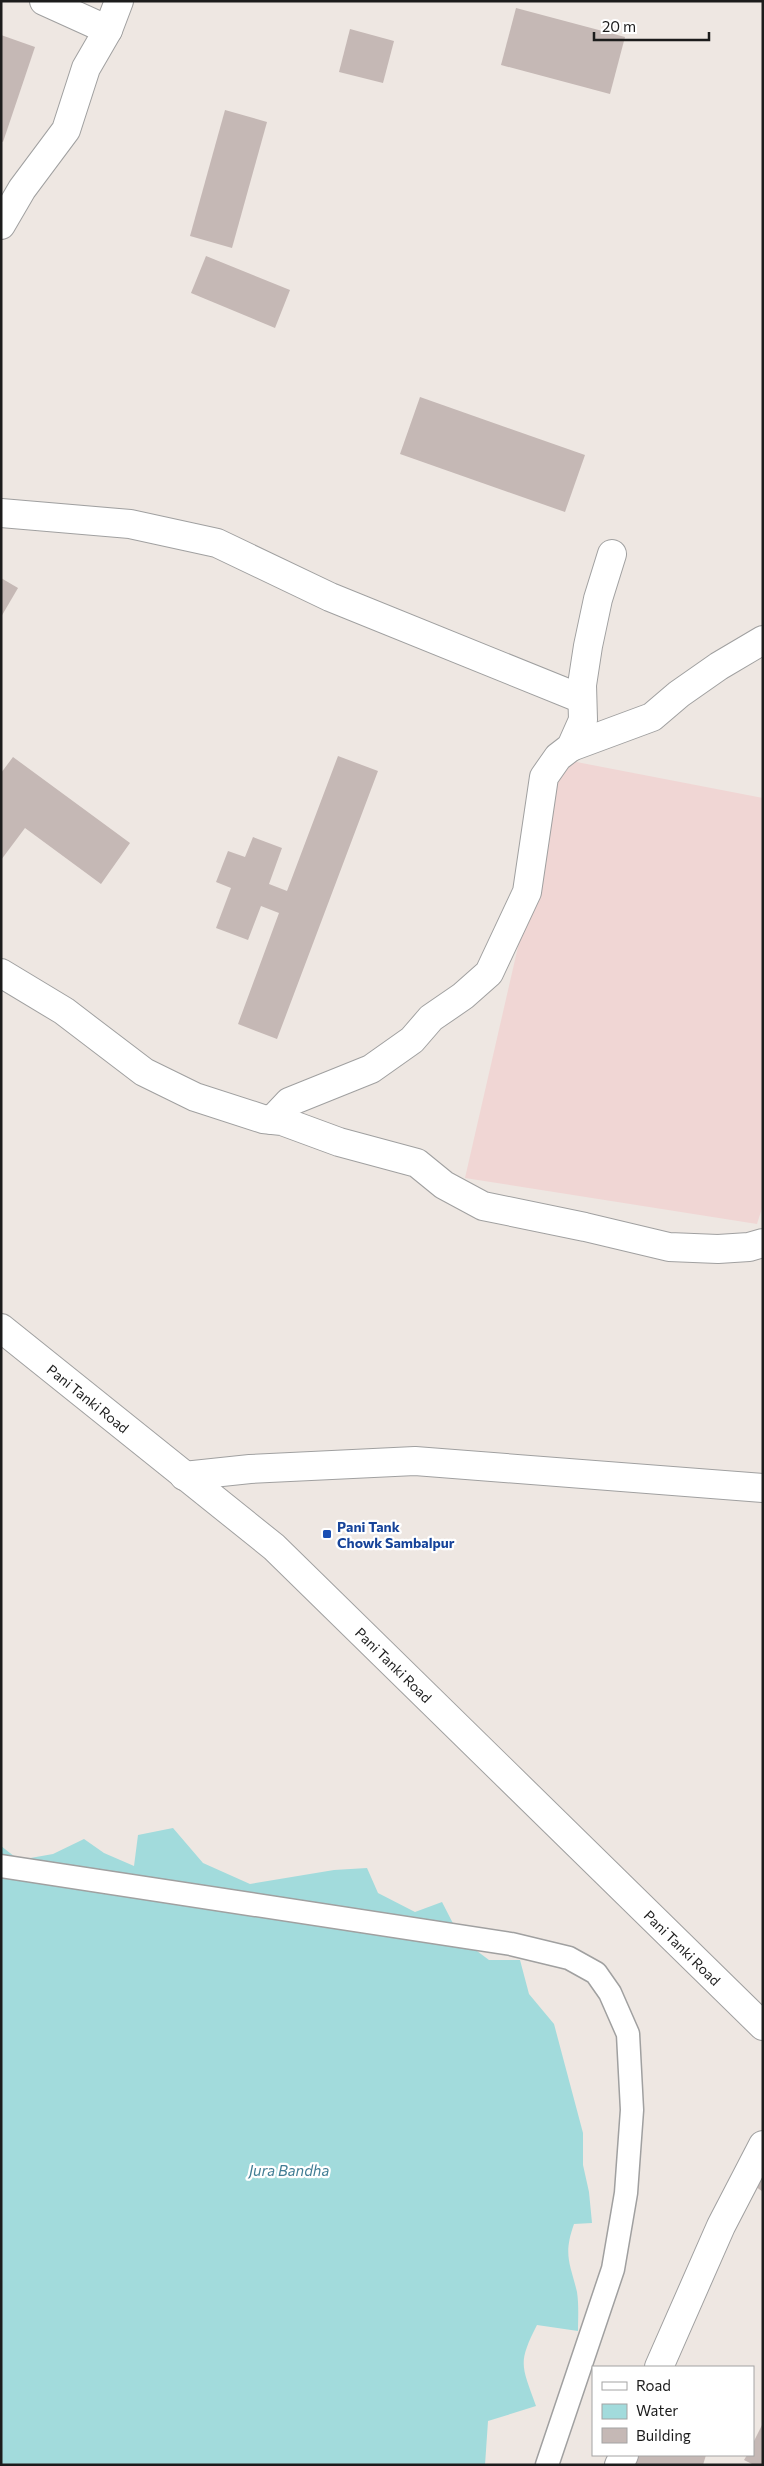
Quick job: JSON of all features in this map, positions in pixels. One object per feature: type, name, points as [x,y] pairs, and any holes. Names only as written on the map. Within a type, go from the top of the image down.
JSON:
[{"type":"street","points":[[44,1],[108,30]]},
{"type":"street","points":[[1,225],[22,189],[66,130],[86,68],[108,30],[119,1]]},
{"type":"street","points":[[1,513],[130,524],[217,544],[330,597],[582,699]]},
{"type":"street","points":[[571,747],[583,720],[582,685],[598,599],[612,554]]},
{"type":"street","points":[[272,1120],[289,1102],[370,1069],[412,1040],[431,1018],[463,996],[488,973],[527,892],[544,777],[558,757],[571,747],[652,717],[679,694],[719,666],[763,640]]},
{"type":"street","points":[[1,974],[64,1011],[144,1072],[195,1097],[272,1120],[282,1121],[339,1142],[418,1163],[444,1185],[483,1206],[585,1227],[668,1248],[734,1248],[749,1247],[763,1243]]},
{"type":"street","name":"Pani Tanki Road","points":[[1,1328],[274,1547],[763,2026]]},
{"type":"street","points":[[184,1476],[250,1469],[414,1461],[763,1488]]},
{"type":"street","points":[[659,2366],[722,2226],[763,2145]]},
{"type":"lane","points":[[1,1866],[511,1944],[569,1958],[596,1973],[610,1993],[628,2034],[632,2110],[626,2193],[614,2269],[547,2465]]},
{"type":"shaded area","points":[[561,759],[763,798],[763,1205],[757,1224],[465,1178]]},
{"type":"water","name":"Jura Bandha","points":[[173,1828],[203,1863],[250,1884],[334,1870],[367,1868],[378,1893],[415,1912],[442,1902],[461,1939],[489,1960],[520,1960],[529,1994],[554,2024],[583,2133],[583,2165],[589,2192],[592,2223],[574,2224],[568,2251],[578,2297],[578,2331],[537,2325],[526,2348],[524,2357],[527,2382],[536,2406],[488,2421],[485,2465],[1,2465],[1,1846],[19,1860],[53,1854],[84,1839],[104,1853],[134,1866],[138,1835]]},
{"type":"building","points":[[516,8],[625,37],[610,94],[501,65]]},
{"type":"building","points":[[350,29],[394,41],[383,83],[339,72]]},
{"type":"building","points":[[1,35],[35,47],[3,142],[1,141]]},
{"type":"building","points":[[225,110],[267,122],[232,248],[190,236]]},
{"type":"building","points":[[206,256],[290,290],[275,328],[191,293]]},
{"type":"building","points":[[420,397],[585,455],[565,512],[400,454]]},
{"type":"building","points":[[1,578],[18,588],[1,617]]},
{"type":"building","points":[[338,756],[378,771],[277,1039],[238,1024],[279,913],[261,906],[248,940],[216,928],[231,888],[216,882],[228,851],[245,857],[253,837],[282,848],[269,884],[287,891]]},
{"type":"building","points":[[13,757],[130,843],[101,884],[25,828],[1,860],[1,773]]},
{"type":"building","points":[[763,2167],[763,2192],[751,2183]]},
{"type":"building","points":[[763,2423],[763,2465],[754,2465],[744,2460],[746,2456],[754,2456],[754,2441]]},
{"type":"building","points":[[638,2456],[706,2456],[703,2465],[634,2465]]},
{"type":"place","name":"Pani Tank Chowk Sambalpur","points":[[327,1534]]}]
